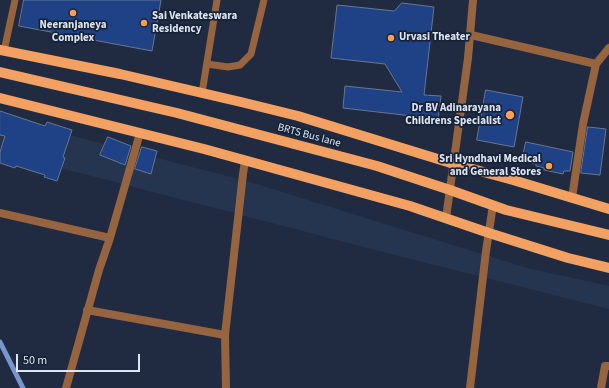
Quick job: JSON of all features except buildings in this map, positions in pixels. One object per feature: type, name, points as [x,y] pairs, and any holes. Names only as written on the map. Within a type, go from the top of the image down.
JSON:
[{"type":"main road","points":[[2,50],[120,74],[298,116],[454,164],[609,209]]},
{"type":"main road","name":"BRTS Bus lane","points":[[0,72],[185,115],[377,166],[506,210],[609,235]]},
{"type":"main road","points":[[0,98],[140,132],[410,206],[568,258],[609,268]]},
{"type":"street","points":[[446,218],[471,35],[473,0]]},
{"type":"street","points":[[471,35],[596,64]]},
{"type":"street","points":[[572,198],[583,124],[596,64],[606,57],[609,48]]},
{"type":"street","points":[[66,388],[98,270],[110,238],[140,132]]},
{"type":"street","points":[[226,388],[225,334],[242,174],[245,161]]},
{"type":"street","points":[[470,388],[493,206]]},
{"type":"street","points":[[0,213],[110,238]]},
{"type":"street","points":[[88,310],[225,334]]},
{"type":"street","points":[[601,388],[605,366],[609,366]]},
{"type":"lane","points":[[2,50],[15,0]]},
{"type":"lane","points":[[202,93],[217,0]]},
{"type":"lane","points":[[207,64],[228,67],[240,65],[251,54],[264,0]]},
{"type":"shaded area","points":[[0,117],[250,182],[527,268],[609,286],[609,309],[406,258],[0,152]]},
{"type":"waterway","points":[[0,342],[23,388]]},
{"type":"place","name":"Neeranjaneya Complex","points":[[73,13]]},
{"type":"place","name":"Sai Venkateswara Residency","points":[[144,23]]},
{"type":"place","name":"Urvasi Theater","points":[[391,38]]},
{"type":"place","name":"Dr BV Adinarayana Childrens Specialist","points":[[510,115]]},
{"type":"place","name":"Sri Hyndhavi Medical and General Stores","points":[[549,166]]}]
